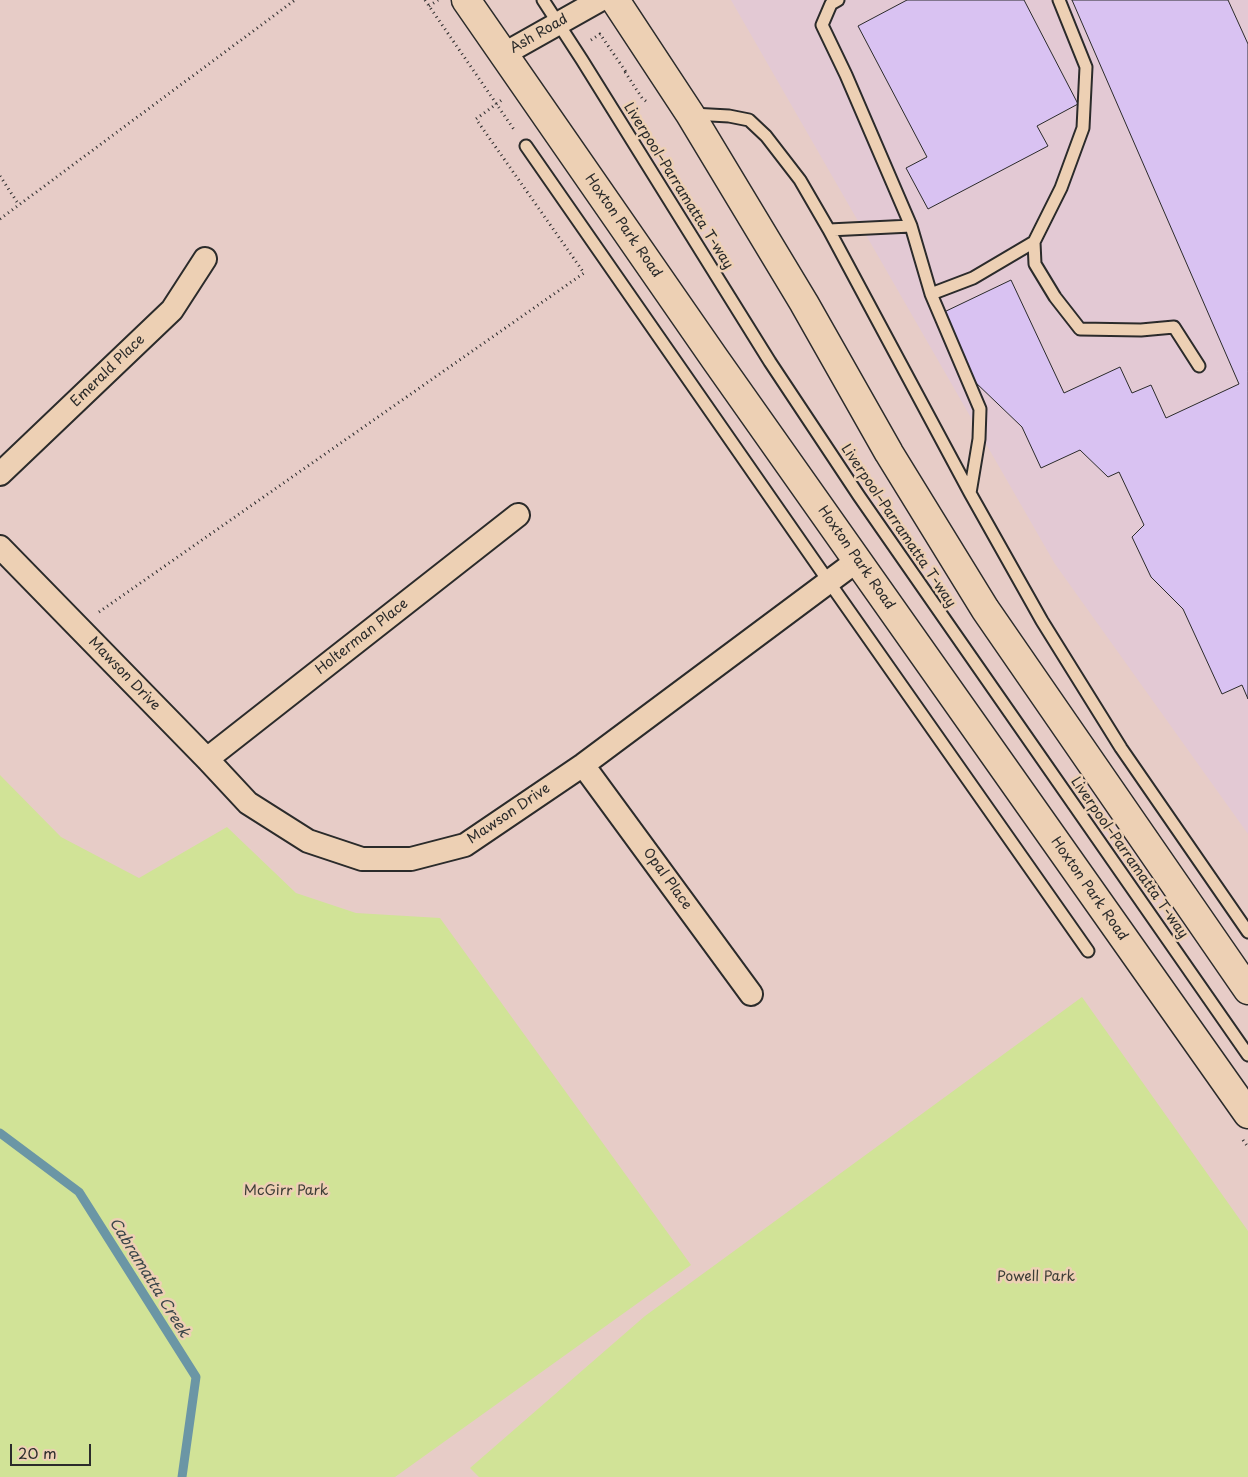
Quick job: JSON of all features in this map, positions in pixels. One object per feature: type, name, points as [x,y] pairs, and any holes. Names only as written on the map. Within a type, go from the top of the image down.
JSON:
[{"type":"main road","name":"Hoxton Park Road","points":[[466,0],[721,367],[1248,1114]]},
{"type":"main road","points":[[615,0],[690,114],[804,303],[889,453],[985,609],[1248,990]]},
{"type":"street","name":"Ash Road","points":[[504,54],[600,0]]},
{"type":"street","name":"Emerald Place","points":[[0,474],[172,310],[205,259]]},
{"type":"street","name":"Holterman Place","points":[[207,759],[518,515]]},
{"type":"street","name":"Mawson Drive","points":[[0,547],[248,803],[308,841],[362,859],[411,859],[464,845],[583,765],[858,560]]},
{"type":"street","name":"Opal Place","points":[[583,765],[751,994]]},
{"type":"lane","name":"Liverpool–Parramatta T-way","points":[[543,0],[770,362],[859,496],[1248,1056]]},
{"type":"lane","points":[[838,0],[831,4],[822,25],[846,75],[911,226],[931,294],[980,408],[979,439],[970,493]]},
{"type":"lane","points":[[1059,0],[1086,67],[1083,128],[1061,188],[1034,242],[1035,264],[1055,297],[1080,329],[1141,330],[1174,327],[1199,366]]},
{"type":"lane","points":[[690,114],[729,116],[749,120],[766,136],[800,180],[829,230],[970,493],[1042,621],[1121,748],[1248,932]]},
{"type":"lane","points":[[526,146],[1088,951]]},
{"type":"lane","points":[[829,230],[911,226]]},
{"type":"lane","points":[[931,294],[973,278],[1034,242]]},
{"type":"path","points":[[0,219],[295,0]]},
{"type":"path","points":[[425,0],[526,146]]},
{"type":"path","points":[[429,6],[438,0]]},
{"type":"path","points":[[589,42],[600,34],[625,72],[632,68]]},
{"type":"path","points":[[78,627],[584,273],[476,119],[497,104]]},
{"type":"path","points":[[0,176],[18,205]]},
{"type":"shaded area","points":[[731,0],[1248,0],[1248,834],[1055,564]]},
{"type":"green space","name":"McGirr Park","points":[[0,775],[61,837],[139,878],[227,827],[296,893],[356,913],[440,918],[691,1265],[395,1477],[0,1477]]},
{"type":"green space","name":"Powell Park","points":[[1082,997],[1248,1231],[1248,1477],[479,1477],[470,1468],[645,1316]]},
{"type":"building","points":[[907,0],[1024,0],[1078,104],[1037,126],[1048,146],[928,209],[906,168],[927,157],[858,26]]},
{"type":"building","points":[[1072,0],[1228,0],[1248,44],[1248,699],[1242,685],[1222,694],[1183,609],[1151,577],[1132,537],[1144,525],[1119,472],[1108,477],[1080,450],[1041,468],[1022,427],[974,381],[942,313],[1011,280],[1064,393],[1120,367],[1132,393],[1151,385],[1166,418],[1239,384]]},
{"type":"waterway","name":"Cabramatta Creek","points":[[0,1133],[79,1192],[196,1377],[182,1477]]}]
